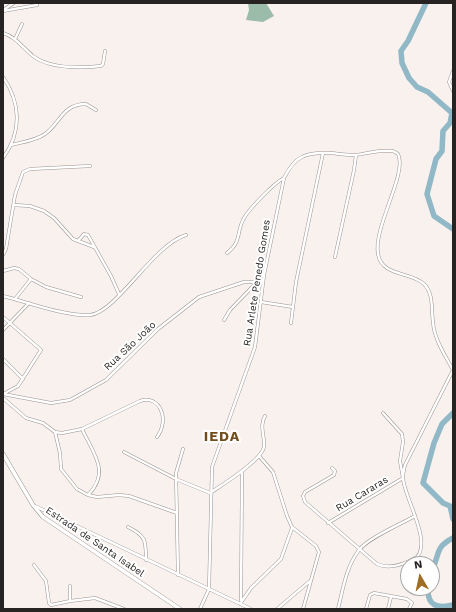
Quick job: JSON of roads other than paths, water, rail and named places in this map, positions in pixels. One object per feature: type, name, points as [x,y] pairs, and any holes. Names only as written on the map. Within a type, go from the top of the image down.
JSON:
[{"type":"main road","name":"Estrada de Santa Isabel","points":[[3,454],[33,505],[43,517],[54,526],[119,567],[176,608],[180,609]]},
{"type":"street","points":[[3,10],[14,3]]},
{"type":"street","points":[[3,10],[37,5]]},
{"type":"street","points":[[15,40],[22,24]]},
{"type":"street","points":[[3,33],[15,40],[34,57],[47,63],[58,65],[101,66],[104,64],[105,51]]},
{"type":"street","points":[[453,71],[449,82],[453,91]]},
{"type":"street","points":[[3,77],[15,100],[17,111],[17,125],[12,145],[3,158]]},
{"type":"street","points":[[12,145],[45,134],[64,112],[75,106],[86,104],[96,110]]},
{"type":"street","name":"Rua Arlete Penedo Gomes","points":[[200,609],[209,589],[210,494],[213,461],[245,379],[255,347],[263,282],[284,178],[292,165],[300,157],[322,153],[356,155],[392,151],[399,156],[398,177],[380,229],[377,246],[378,256],[381,263],[389,270],[419,280],[428,289],[431,300],[435,333],[453,370]]},
{"type":"street","points":[[291,323],[298,268],[322,153]]},
{"type":"street","points":[[335,257],[356,155]]},
{"type":"street","points":[[3,255],[20,178],[25,170],[90,166]]},
{"type":"street","points":[[227,253],[235,247],[241,226],[248,213],[272,187],[284,178]]},
{"type":"street","points":[[14,205],[30,206],[44,212],[54,218],[70,237],[94,246]]},
{"type":"street","points":[[78,241],[85,233],[94,246],[119,294]]},
{"type":"street","points":[[3,296],[71,313],[94,314],[109,306],[119,294],[165,249],[186,236]]},
{"type":"street","points":[[3,271],[14,268],[19,269],[31,279],[46,287],[81,297]]},
{"type":"street","points":[[15,299],[31,279]]},
{"type":"street","points":[[224,320],[230,310],[258,281]]},
{"type":"street","name":"Rua São João","points":[[3,394],[51,403],[70,400],[106,380],[158,330],[199,297],[244,282],[263,282]]},
{"type":"street","points":[[261,302],[293,306]]},
{"type":"street","points":[[3,330],[30,303]]},
{"type":"street","points":[[3,317],[41,350],[23,379],[15,388],[3,394]]},
{"type":"street","points":[[3,359],[23,379]]},
{"type":"street","points":[[403,478],[405,465],[409,456],[453,370]]},
{"type":"street","points":[[3,398],[26,418],[44,423],[55,432],[67,433],[82,429],[140,401],[146,400],[157,406],[164,416],[164,424],[157,437]]},
{"type":"street","points":[[332,468],[335,471],[334,475],[308,490],[304,496],[305,502],[377,564],[386,567],[413,559],[419,554],[422,542],[403,478],[400,461],[403,442],[402,434],[383,413]]},
{"type":"street","points":[[124,452],[176,479],[210,494],[259,456],[264,446],[262,424],[265,416]]},
{"type":"street","points":[[82,429],[99,464],[98,481],[94,489],[88,495]]},
{"type":"street","points":[[55,432],[63,473],[73,485],[88,495],[97,497],[119,495],[129,496],[177,513]]},
{"type":"street","points":[[178,575],[176,479],[182,449]]},
{"type":"street","points":[[259,456],[273,472],[292,527],[316,546],[319,552],[303,609]]},
{"type":"street","points":[[242,470],[242,600]]},
{"type":"street","name":"Rua Cararas","points":[[328,523],[403,478]]},
{"type":"street","points":[[33,505],[251,609]]},
{"type":"street","points":[[338,609],[348,570],[359,549],[414,516]]},
{"type":"street","points":[[128,527],[140,533],[144,538],[146,560]]},
{"type":"street","points":[[240,604],[251,588],[281,559],[292,527]]},
{"type":"street","points":[[34,566],[46,581],[49,603],[55,605],[70,600],[100,599],[124,609]]},
{"type":"street","points":[[277,609],[311,580]]},
{"type":"street","points":[[70,586],[70,600]]},
{"type":"street","points":[[366,609],[371,594],[404,598],[412,603],[409,609]]},
{"type":"street","points":[[388,609],[391,597]]},
{"type":"waterway","points":[[426,3],[408,41],[401,51],[402,63],[409,78],[417,87],[428,92],[452,113],[450,123],[443,131],[442,151],[436,159],[427,194],[434,216],[453,229]]},
{"type":"waterway","points":[[453,413],[442,424],[434,443],[423,483],[443,503],[450,506],[453,519]]},
{"type":"waterway","points":[[437,556],[443,545],[453,538]]},
{"type":"waterway","points":[[428,596],[434,605],[443,607],[453,605]]},
{"type":"district","name":"IEDA","points":[[222,437]]}]
